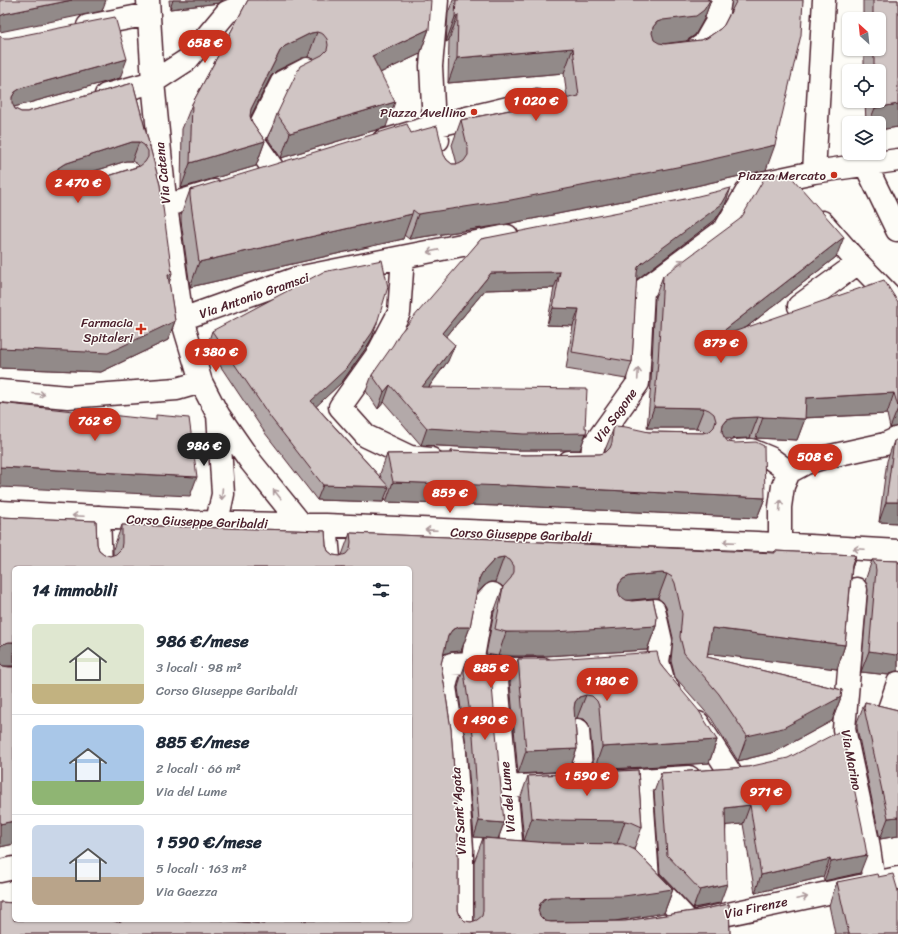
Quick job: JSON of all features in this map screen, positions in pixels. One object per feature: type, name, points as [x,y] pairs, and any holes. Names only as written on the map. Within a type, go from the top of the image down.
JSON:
[{"type":"street","points":[[85,100],[153,82],[187,60],[227,12],[255,0]]},
{"type":"street","points":[[440,152],[434,126],[431,66],[443,0]]},
{"type":"street","points":[[662,56],[691,53],[704,44],[716,23],[720,0]]},
{"type":"street","points":[[814,172],[824,0]]},
{"type":"street","points":[[67,31],[148,7]]},
{"type":"street","name":"Via Catena","points":[[148,7],[153,82],[152,165],[166,206],[182,319],[189,343],[201,382],[217,413],[251,462],[301,524]]},
{"type":"street","points":[[254,179],[284,171],[253,140],[282,82],[307,69]]},
{"type":"street","points":[[367,146],[434,126],[537,101]]},
{"type":"street","points":[[727,192],[814,172],[866,166],[898,160]]},
{"type":"street","points":[[866,166],[897,230]]},
{"type":"street","points":[[778,180],[805,203],[858,263],[896,302],[898,307]]},
{"type":"street","points":[[166,206],[232,186]]},
{"type":"street","name":"Via Sagone","points":[[548,462],[592,462],[593,446],[638,383],[643,290],[724,229],[750,186]]},
{"type":"street","name":"Via Antonio Gramsci","points":[[182,319],[296,278],[403,257],[460,238],[524,233]]},
{"type":"street","points":[[403,257],[399,313],[377,354],[340,407],[366,436],[410,458],[448,459]]},
{"type":"street","points":[[798,306],[858,263]]},
{"type":"street","points":[[0,391],[68,397],[177,388],[201,382]]},
{"type":"street","points":[[217,413],[223,494],[217,522]]},
{"type":"street","points":[[604,431],[627,436]]},
{"type":"street","points":[[780,545],[780,507],[782,486],[789,472],[806,463],[891,441]]},
{"type":"street","points":[[727,451],[751,450],[770,458],[789,472]]},
{"type":"street","name":"Corso Giuseppe Garibaldi","points":[[0,512],[898,551]]},
{"type":"street","points":[[99,517],[101,566]]},
{"type":"street","points":[[326,525],[330,566]]},
{"type":"street","name":"Via Marino","points":[[856,589],[844,729],[868,842],[874,882]]},
{"type":"street","points":[[493,594],[482,606],[472,662],[496,669],[560,668]]},
{"type":"street","points":[[506,787],[641,780],[739,772],[664,683],[658,662],[661,641],[654,610],[622,613]]},
{"type":"street","name":"Via Sant'Agata","points":[[462,934],[462,849],[455,752],[445,687],[451,664],[472,662]]},
{"type":"street","points":[[636,663],[658,662]]},
{"type":"street","name":"Via del Lume","points":[[496,669],[512,852]]},
{"type":"street","points":[[846,707],[893,717],[898,683]]},
{"type":"street","points":[[825,739],[844,729]]},
{"type":"street","points":[[578,730],[582,783]]},
{"type":"street","points":[[641,780],[648,879]]},
{"type":"street","points":[[462,849],[535,854]]},
{"type":"street","points":[[628,861],[634,864],[689,922]]},
{"type":"street","points":[[0,871],[12,868]]},
{"type":"street","name":"Via Firenze","points":[[667,925],[689,922],[898,878]]},
{"type":"building","points":[[0,0],[72,0],[0,16]]},
{"type":"building","points":[[248,0],[431,0],[429,29],[372,56],[395,102],[290,133],[277,114],[300,66],[322,55],[327,50],[328,45],[327,39],[323,34],[317,32],[311,33],[285,46],[280,51],[251,109],[250,116],[252,122],[265,141],[190,163],[192,104]]},
{"type":"building","points":[[456,0],[710,0],[704,10],[696,16],[657,22],[653,27],[652,33],[654,40],[665,44],[707,38],[724,25],[737,0],[803,0],[801,35],[775,145],[687,165],[511,200],[418,214],[413,210],[412,214],[199,262],[190,190],[407,124],[411,133],[437,126],[444,155],[452,164],[459,164],[464,161],[468,155],[461,120],[579,96],[573,48],[457,58],[458,15],[455,17]]},
{"type":"building","points":[[873,0],[898,0],[898,104],[886,106],[886,64],[874,64],[874,56],[886,56],[886,12],[873,12]]},
{"type":"building","points":[[115,17],[127,59],[21,88],[15,92],[12,97],[12,103],[15,109],[21,112],[27,112],[133,83],[160,185],[172,274],[168,275],[175,321],[108,353],[0,348],[0,36],[3,38]],"holes":[[[132,142],[139,142],[144,145],[148,151],[148,157],[140,166],[71,188],[60,186],[56,180],[58,168],[64,164]]]},
{"type":"building","points":[[787,172],[844,237],[713,339],[884,280],[898,302],[898,407],[894,393],[806,398],[805,419],[758,417],[734,418],[727,420],[723,425],[722,432],[728,442],[756,442],[764,446],[765,498],[506,485],[393,482],[387,454],[453,453],[451,451],[525,455],[600,454],[606,452],[610,448],[615,426],[649,432],[703,433],[710,431],[714,427],[716,421],[714,414],[709,410],[704,408],[654,407],[663,276],[740,219],[765,177]]},
{"type":"building","points":[[731,188],[722,204],[638,267],[632,362],[572,352],[579,309],[553,308],[560,272],[491,273],[442,333],[455,345],[422,387],[587,389],[586,433],[524,434],[427,428],[390,385],[384,392],[372,375],[400,333],[481,239],[690,198]]},
{"type":"building","points":[[382,260],[388,287],[377,323],[372,333],[348,367],[311,401],[389,487],[323,485],[271,418],[212,331],[323,272]]},
{"type":"building","points":[[0,403],[156,420],[156,415],[189,418],[197,477],[0,467]]},
{"type":"building","points":[[898,439],[898,502],[886,502],[894,441]]},
{"type":"building","points":[[0,517],[96,521],[97,544],[99,550],[110,556],[116,554],[121,549],[122,525],[325,531],[328,551],[333,555],[340,556],[346,554],[350,549],[350,533],[775,553],[775,551],[856,556],[852,564],[845,645],[712,628],[707,657],[842,690],[841,697],[783,728],[747,736],[719,694],[684,653],[680,637],[682,614],[675,583],[672,577],[667,574],[662,573],[630,576],[623,579],[619,584],[618,590],[620,596],[626,600],[632,601],[653,599],[657,617],[656,626],[553,632],[506,632],[495,629],[503,587],[511,578],[514,572],[514,566],[510,560],[504,557],[498,558],[493,561],[482,573],[479,579],[470,627],[459,627],[452,630],[448,636],[441,664],[451,729],[458,825],[458,910],[460,916],[465,921],[471,922],[482,916],[483,838],[551,843],[623,844],[635,850],[673,889],[624,896],[550,897],[544,899],[540,904],[538,910],[540,916],[545,921],[551,922],[625,921],[700,910],[729,904],[730,934],[0,934],[0,902],[12,903],[12,922],[242,922],[264,924],[264,922],[412,922],[412,566],[12,566],[12,642],[3,644],[0,647]]},
{"type":"building","points":[[872,560],[898,561],[898,653],[896,655],[869,651],[876,570],[875,564]]},
{"type":"building","points":[[657,652],[660,664],[699,711],[717,740],[602,747],[599,706],[597,701],[592,696],[586,695],[579,697],[575,702],[574,708],[577,749],[526,751],[518,659],[554,659]]},
{"type":"building","points":[[467,660],[477,660],[490,663],[504,823],[479,821],[473,735],[464,672]]},
{"type":"building","points":[[0,663],[3,666],[12,667],[12,821],[0,824]]},
{"type":"building","points":[[865,702],[898,710],[898,817],[888,818],[864,708]]},
{"type":"building","points":[[842,730],[867,855],[831,862],[830,859],[761,875],[750,805],[725,808],[727,884],[700,890],[667,855],[661,773],[748,767],[788,758]]},
{"type":"building","points":[[638,770],[642,827],[625,821],[552,820],[532,818],[528,776]]},
{"type":"building","points":[[877,874],[878,877],[893,874],[898,891],[898,934],[849,934],[837,882]]},
{"type":"place","name":"Piazza Avellino","points":[[474,112]]},
{"type":"place","name":"Piazza Mercato","points":[[834,175]]},
{"type":"place","name":"Farmacia Spitaleri","points":[[141,329]]}]
